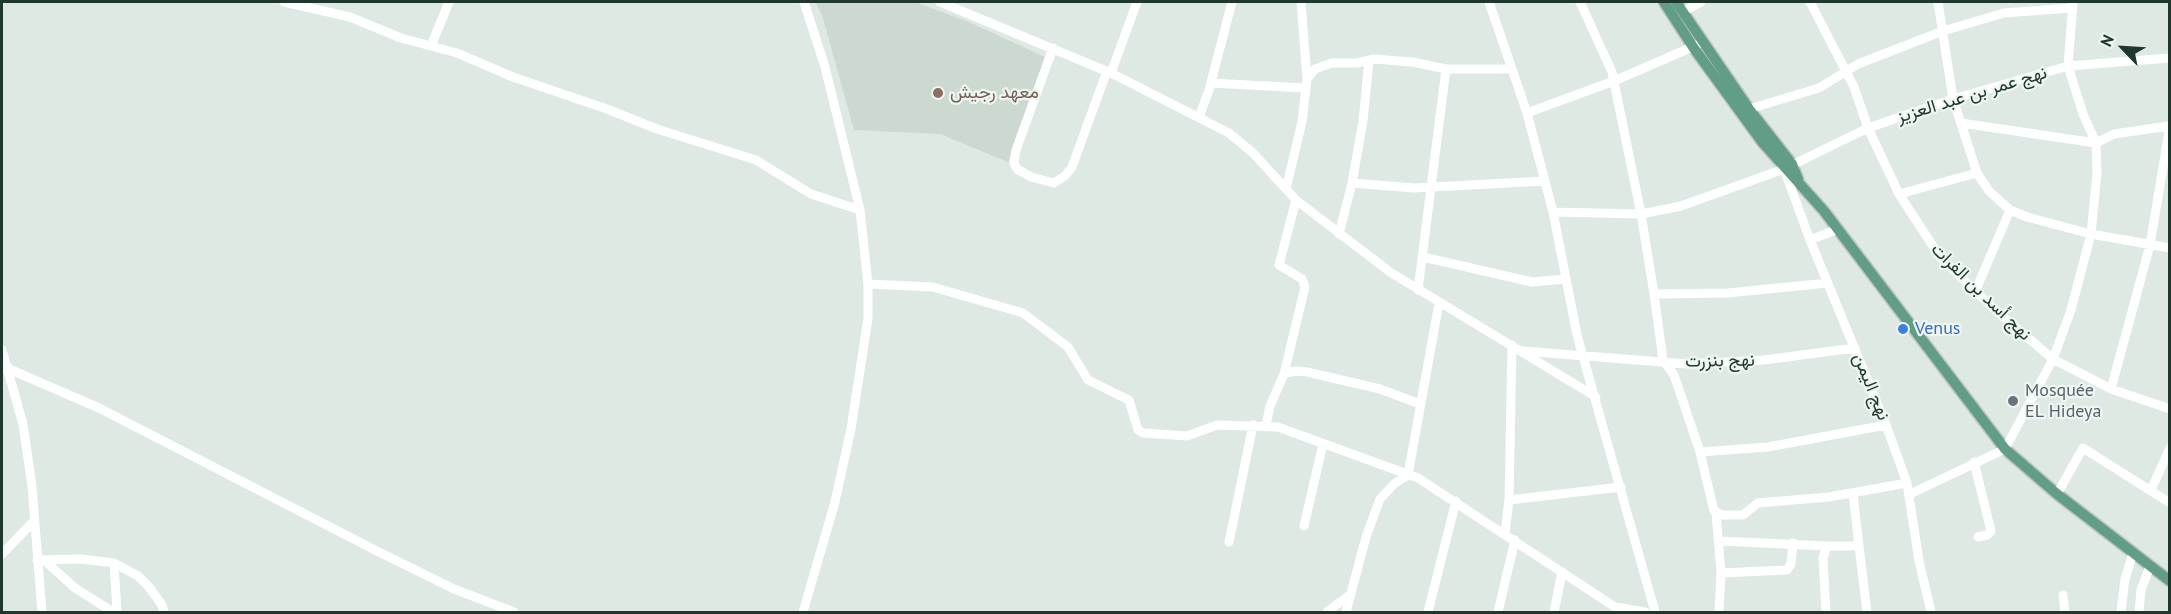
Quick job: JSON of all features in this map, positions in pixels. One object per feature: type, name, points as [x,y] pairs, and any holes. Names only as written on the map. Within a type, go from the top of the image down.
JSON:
[{"type":"main road","points":[[1664,2],[1749,109],[1788,166]]},
{"type":"main road","points":[[1676,2],[1697,44],[2005,449],[2056,494],[2169,581]]},
{"type":"street","points":[[284,2],[350,17],[401,38],[457,53],[513,77],[607,109],[657,129],[756,160],[811,194],[861,210]]},
{"type":"street","points":[[431,46],[449,2]]},
{"type":"street","points":[[802,612],[835,502],[850,429],[867,318],[868,284],[861,210],[825,67],[804,2]]},
{"type":"street","points":[[940,2],[968,6],[1053,48],[1109,72],[1237,138],[1296,200],[1339,234],[1418,290],[1596,397]]},
{"type":"street","points":[[1053,48],[1016,150],[1014,163],[1017,169],[1031,177],[1054,183],[1065,176],[1072,167],[1137,2]]},
{"type":"street","points":[[1199,117],[1211,83],[1232,2]]},
{"type":"street","points":[[1286,189],[1302,122],[1306,84],[1301,2]]},
{"type":"street","points":[[1490,2],[1527,113],[1553,212],[1584,357],[1654,612]]},
{"type":"street","points":[[1580,2],[1609,62],[1641,214],[1664,360],[1674,375],[1700,452],[1716,513],[1721,573],[1719,612]]},
{"type":"street","points":[[1682,12],[1701,2]]},
{"type":"street","name":"نهج أسد بن الفرات","points":[[1810,2],[1854,87],[1868,128],[1899,194],[1940,256],[1975,292],[2053,359],[2112,389],[2169,409]]},
{"type":"street","points":[[1938,2],[1953,99],[1977,173],[1989,191],[2010,210],[2026,217],[2091,234],[2169,248]]},
{"type":"street","points":[[2003,2],[2004,13]]},
{"type":"street","points":[[1749,109],[1819,88],[1858,64],[1943,31],[2004,13],[2072,5],[2068,66],[2083,114],[2096,143],[2097,195],[2091,234],[2071,310],[2053,359],[2005,449],[1910,494]]},
{"type":"street","points":[[1527,113],[1614,81],[1697,44]]},
{"type":"street","name":"نهج عمر بن عبد العزيز","points":[[1553,212],[1641,214],[1714,196],[1788,166],[1868,128],[1953,99],[2068,66],[2169,58]]},
{"type":"street","points":[[1306,84],[1321,65],[1369,60],[1412,62],[1446,69],[1511,69]]},
{"type":"street","points":[[1339,234],[1352,183],[1363,121],[1369,60]]},
{"type":"street","points":[[1418,290],[1446,69]]},
{"type":"street","points":[[1211,83],[1306,84]]},
{"type":"street","points":[[1961,123],[2096,143],[2114,135],[2169,125],[2150,245],[2112,389]]},
{"type":"street","name":"نهج اليمن","points":[[1788,166],[1800,213],[1810,240],[1887,425],[1907,483],[1919,561],[1931,612]]},
{"type":"street","points":[[1899,194],[1977,173]]},
{"type":"street","points":[[1352,183],[1392,188],[1545,181]]},
{"type":"street","points":[[1266,425],[1270,406],[1284,374],[1305,287],[1302,279],[1279,265],[1296,200]]},
{"type":"street","points":[[1800,213],[1817,202]]},
{"type":"street","points":[[1975,292],[2010,210]]},
{"type":"street","points":[[1810,240],[1838,229]]},
{"type":"street","points":[[1423,257],[1532,282],[1566,279]]},
{"type":"street","points":[[1654,294],[1728,293],[1828,283]]},
{"type":"street","points":[[868,284],[933,287],[1014,310],[1033,319],[1068,347],[1088,380],[1129,400],[1138,430],[1143,433],[1187,436],[1217,425],[1266,425],[1278,427],[1408,475],[1456,501],[1505,533],[1614,610],[1645,612]]},
{"type":"street","points":[[1346,612],[1366,537],[1380,499],[1394,484],[1408,475],[1439,303]]},
{"type":"street","points":[[1505,533],[1509,500],[1512,345]]},
{"type":"street","name":"نهج بنزرت","points":[[1521,351],[1584,357],[1664,360],[1687,364],[1764,360],[1855,348]]},
{"type":"street","points":[[2,350],[5,369],[23,424],[40,560],[42,612]]},
{"type":"street","points":[[5,369],[99,408],[454,589],[514,612]]},
{"type":"street","points":[[1284,374],[1307,372],[1380,389],[1420,404]]},
{"type":"street","points":[[1229,542],[1253,425]]},
{"type":"street","points":[[1700,452],[1768,447],[1887,425]]},
{"type":"street","points":[[1305,526],[1323,444]]},
{"type":"street","points":[[2056,494],[2083,448],[2169,503]]},
{"type":"street","points":[[2151,490],[2169,448]]},
{"type":"street","points":[[1974,462],[1991,531],[1987,535],[1978,537]]},
{"type":"street","points":[[1716,513],[1743,515],[1758,503],[1853,494],[1907,483]]},
{"type":"street","points":[[1509,500],[1621,487]]},
{"type":"street","points":[[1853,494],[1867,612]]},
{"type":"street","points":[[1428,612],[1456,501]]},
{"type":"street","points":[[2,554],[34,521]]},
{"type":"street","points":[[1498,612],[1515,540]]},
{"type":"street","points":[[1719,541],[1858,546]]},
{"type":"street","points":[[1721,573],[1787,570],[1791,564],[1793,543]]},
{"type":"street","points":[[1826,612],[1823,558],[1827,546]]},
{"type":"street","points":[[2121,612],[2125,579],[2133,553]]},
{"type":"street","points":[[40,560],[81,559],[114,563],[138,576],[149,587],[164,612]]},
{"type":"street","points":[[40,560],[75,588],[115,612]]},
{"type":"street","points":[[114,563],[115,612]]},
{"type":"street","points":[[2139,612],[2141,590],[2150,566]]},
{"type":"street","points":[[1554,612],[1562,572]]},
{"type":"street","points":[[1327,612],[1351,594]]},
{"type":"street","points":[[2063,595],[2065,612]]},
{"type":"shaded area","name":"معهد رجيش","points":[[815,2],[915,2],[969,22],[1045,57],[1008,162],[940,134],[854,130],[822,15]]},
{"type":"place","name":"معهد رجيش","points":[[938,93]]},
{"type":"place","name":"Venus","points":[[1903,329]]},
{"type":"place","name":"Mosquée EL Hideya","points":[[2013,401]]}]
